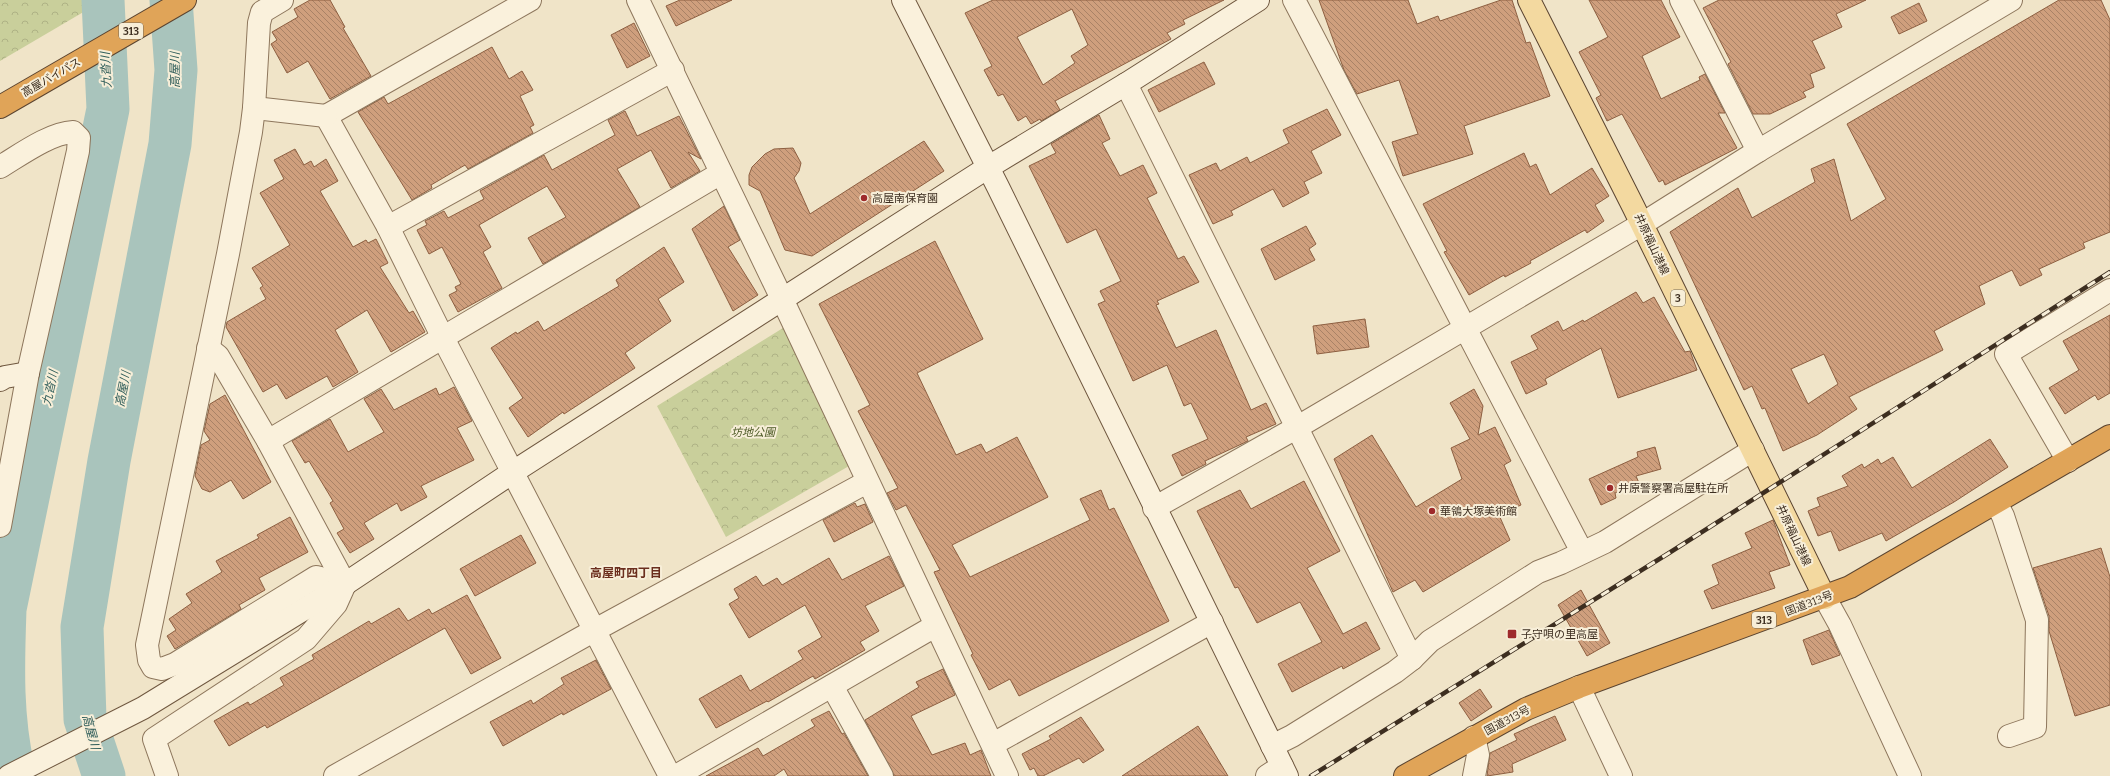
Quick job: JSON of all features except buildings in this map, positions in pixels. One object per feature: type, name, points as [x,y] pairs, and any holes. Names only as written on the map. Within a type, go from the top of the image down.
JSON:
[{"type":"highway","name":"高屋バイパス","points":[[0,107],[185,0]]},
{"type":"highway","name":"国道313号","points":[[1405,776],[1526,709],[1579,687],[1825,598],[1871,576],[2110,436]]},
{"type":"main road","name":"井原福山港線","points":[[1529,0],[1642,224],[1825,598]]},
{"type":"street","points":[[282,0],[262,12],[259,23],[254,108],[228,254],[147,645],[149,660],[153,667],[162,669],[175,664],[316,577],[345,584]]},
{"type":"street","points":[[254,108],[326,116],[530,0]]},
{"type":"street","points":[[638,0],[783,301],[867,482],[1007,776]]},
{"type":"street","points":[[903,0],[1154,508],[1212,622],[1272,746],[1278,773]]},
{"type":"street","points":[[9,776],[143,708],[345,584],[513,472],[783,301],[987,168],[1126,84],[1258,0]]},
{"type":"street","points":[[1294,0],[1466,327],[1582,552]]},
{"type":"street","points":[[1681,0],[1758,151]]},
{"type":"street","points":[[1154,508],[1296,428],[1642,224],[1758,151],[2011,0]]},
{"type":"street","points":[[388,227],[673,70]]},
{"type":"street","points":[[1126,84],[1412,659]]},
{"type":"street","points":[[326,116],[388,227],[442,336],[670,776]]},
{"type":"street","points":[[0,167],[58,135],[73,132],[79,138],[78,152],[28,373],[0,526]]},
{"type":"street","points":[[268,441],[442,336],[721,173]]},
{"type":"street","points":[[2068,461],[2006,354],[2110,290]]},
{"type":"street","points":[[208,348],[218,356],[268,441],[345,584]]},
{"type":"street","points":[[0,380],[5,377],[28,373]]},
{"type":"street","points":[[1272,746],[1292,736],[1412,659],[1430,641],[1538,572],[1605,542],[1753,450]]},
{"type":"street","points":[[335,776],[595,630],[867,482]]},
{"type":"street","points":[[1996,503],[2003,516],[2037,620],[2038,636],[2035,727],[2009,736]]},
{"type":"street","points":[[167,776],[154,739],[306,639],[336,604],[345,584]]},
{"type":"street","points":[[1825,598],[1840,625],[1910,776]]},
{"type":"street","points":[[993,744],[1212,622]]},
{"type":"street","points":[[676,776],[935,626]]},
{"type":"street","points":[[832,686],[882,776]]},
{"type":"street","points":[[1579,687],[1621,776]]},
{"type":"street","points":[[1474,737],[1478,755],[1474,776]]},
{"type":"green space","points":[[0,0],[92,0],[92,7],[0,61]]},
{"type":"green space","name":"坊地公園","points":[[783,328],[849,466],[726,537],[657,406]]},
{"type":"waterway","name":"九沓川","points":[[15,776],[10,755],[5,714],[5,609],[108,109],[103,0]]},
{"type":"waterway","name":"高屋川","points":[[104,776],[85,719],[82,627],[109,461],[170,144],[176,70],[171,0]]},
{"type":"railway","points":[[1311,776],[1669,553],[2110,272]]},
{"type":"place","name":"高屋南保育園","points":[[864,198]]},
{"type":"place","name":"井原警察署高屋駐在所","points":[[1610,488]]},
{"type":"place","name":"華鴒大塚美術館","points":[[1432,511]]},
{"type":"place","name":"子守唄の里高屋","points":[[1512,634]]},
{"type":"district","name":"高屋町四丁目","points":[[626,573]]}]
